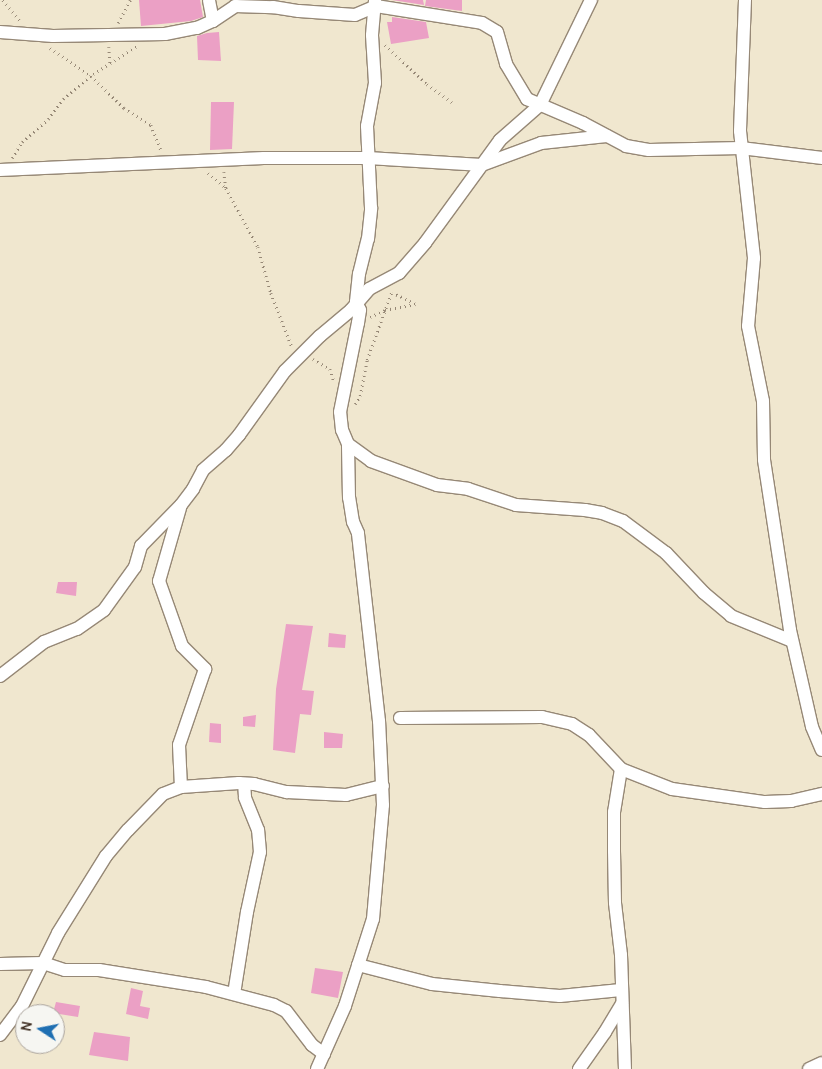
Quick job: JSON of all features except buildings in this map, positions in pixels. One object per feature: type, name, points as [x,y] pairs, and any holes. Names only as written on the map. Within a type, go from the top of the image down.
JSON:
[{"type":"street","points":[[208,0],[213,21]]},
{"type":"street","points":[[0,676],[44,642],[77,629],[104,610],[135,567],[141,546],[181,505],[193,490],[203,470],[226,450],[249,422],[272,387],[296,359],[352,310],[356,302],[368,289],[399,274],[425,243],[500,140],[540,105],[591,0]]},
{"type":"street","points":[[745,0],[740,107],[741,148],[754,258],[748,326],[763,401],[764,460],[792,641],[812,727],[822,750]]},
{"type":"street","points":[[0,32],[151,35],[197,28],[213,21],[235,6],[273,7],[299,12],[355,15],[376,3],[469,20],[490,26],[497,32],[506,64],[527,99],[626,146],[649,150],[741,148],[822,158]]},
{"type":"street","points":[[317,1069],[345,1006],[372,919],[383,805],[379,721],[360,550],[349,498],[348,444],[342,430],[340,412],[360,310],[356,302],[371,208],[367,126],[375,83],[372,40],[376,3]]},
{"type":"street","points":[[2,169],[223,160],[368,158],[482,165],[541,143],[607,136]]},
{"type":"street","points":[[348,444],[364,457],[381,465],[437,485],[468,489],[516,505],[585,510],[602,513],[623,521],[666,553],[704,593],[731,616],[792,641]]},
{"type":"street","points":[[181,505],[158,581],[182,646],[204,669],[179,745],[181,787]]},
{"type":"street","points":[[400,718],[542,717],[572,724],[589,735],[621,769],[672,789],[740,799],[781,802],[822,794]]},
{"type":"street","points":[[621,769],[614,812],[614,851],[624,1069]]},
{"type":"street","points":[[0,1035],[22,1006],[58,933],[106,856],[163,794],[181,787],[244,784],[287,792],[346,795],[383,786]]},
{"type":"street","points":[[234,994],[247,912],[260,852],[258,830],[245,797],[244,784]]},
{"type":"street","points":[[0,964],[43,963],[65,970],[88,968],[180,982],[234,994],[280,1007],[291,1017],[312,1045],[324,1054]]},
{"type":"street","points":[[358,965],[432,984],[500,991],[560,996],[621,990]]},
{"type":"street","points":[[579,1069],[606,1032],[622,1004]]},
{"type":"street","points":[[809,1069],[822,1063]]},
{"type":"path","points":[[3,0],[29,34]]},
{"type":"path","points":[[2,169],[22,142],[48,119],[63,99],[91,76],[151,35]]},
{"type":"path","points":[[372,40],[390,47],[427,84],[452,102]]},
{"type":"path","points":[[48,47],[91,76],[124,108],[151,125],[168,162]]},
{"type":"path","points":[[223,160],[226,188]]},
{"type":"path","points":[[194,161],[226,188],[258,247],[270,293],[296,359],[311,358],[330,369],[336,388]]},
{"type":"path","points":[[367,360],[399,274]]},
{"type":"path","points":[[358,323],[385,310],[415,304],[376,285]]}]
